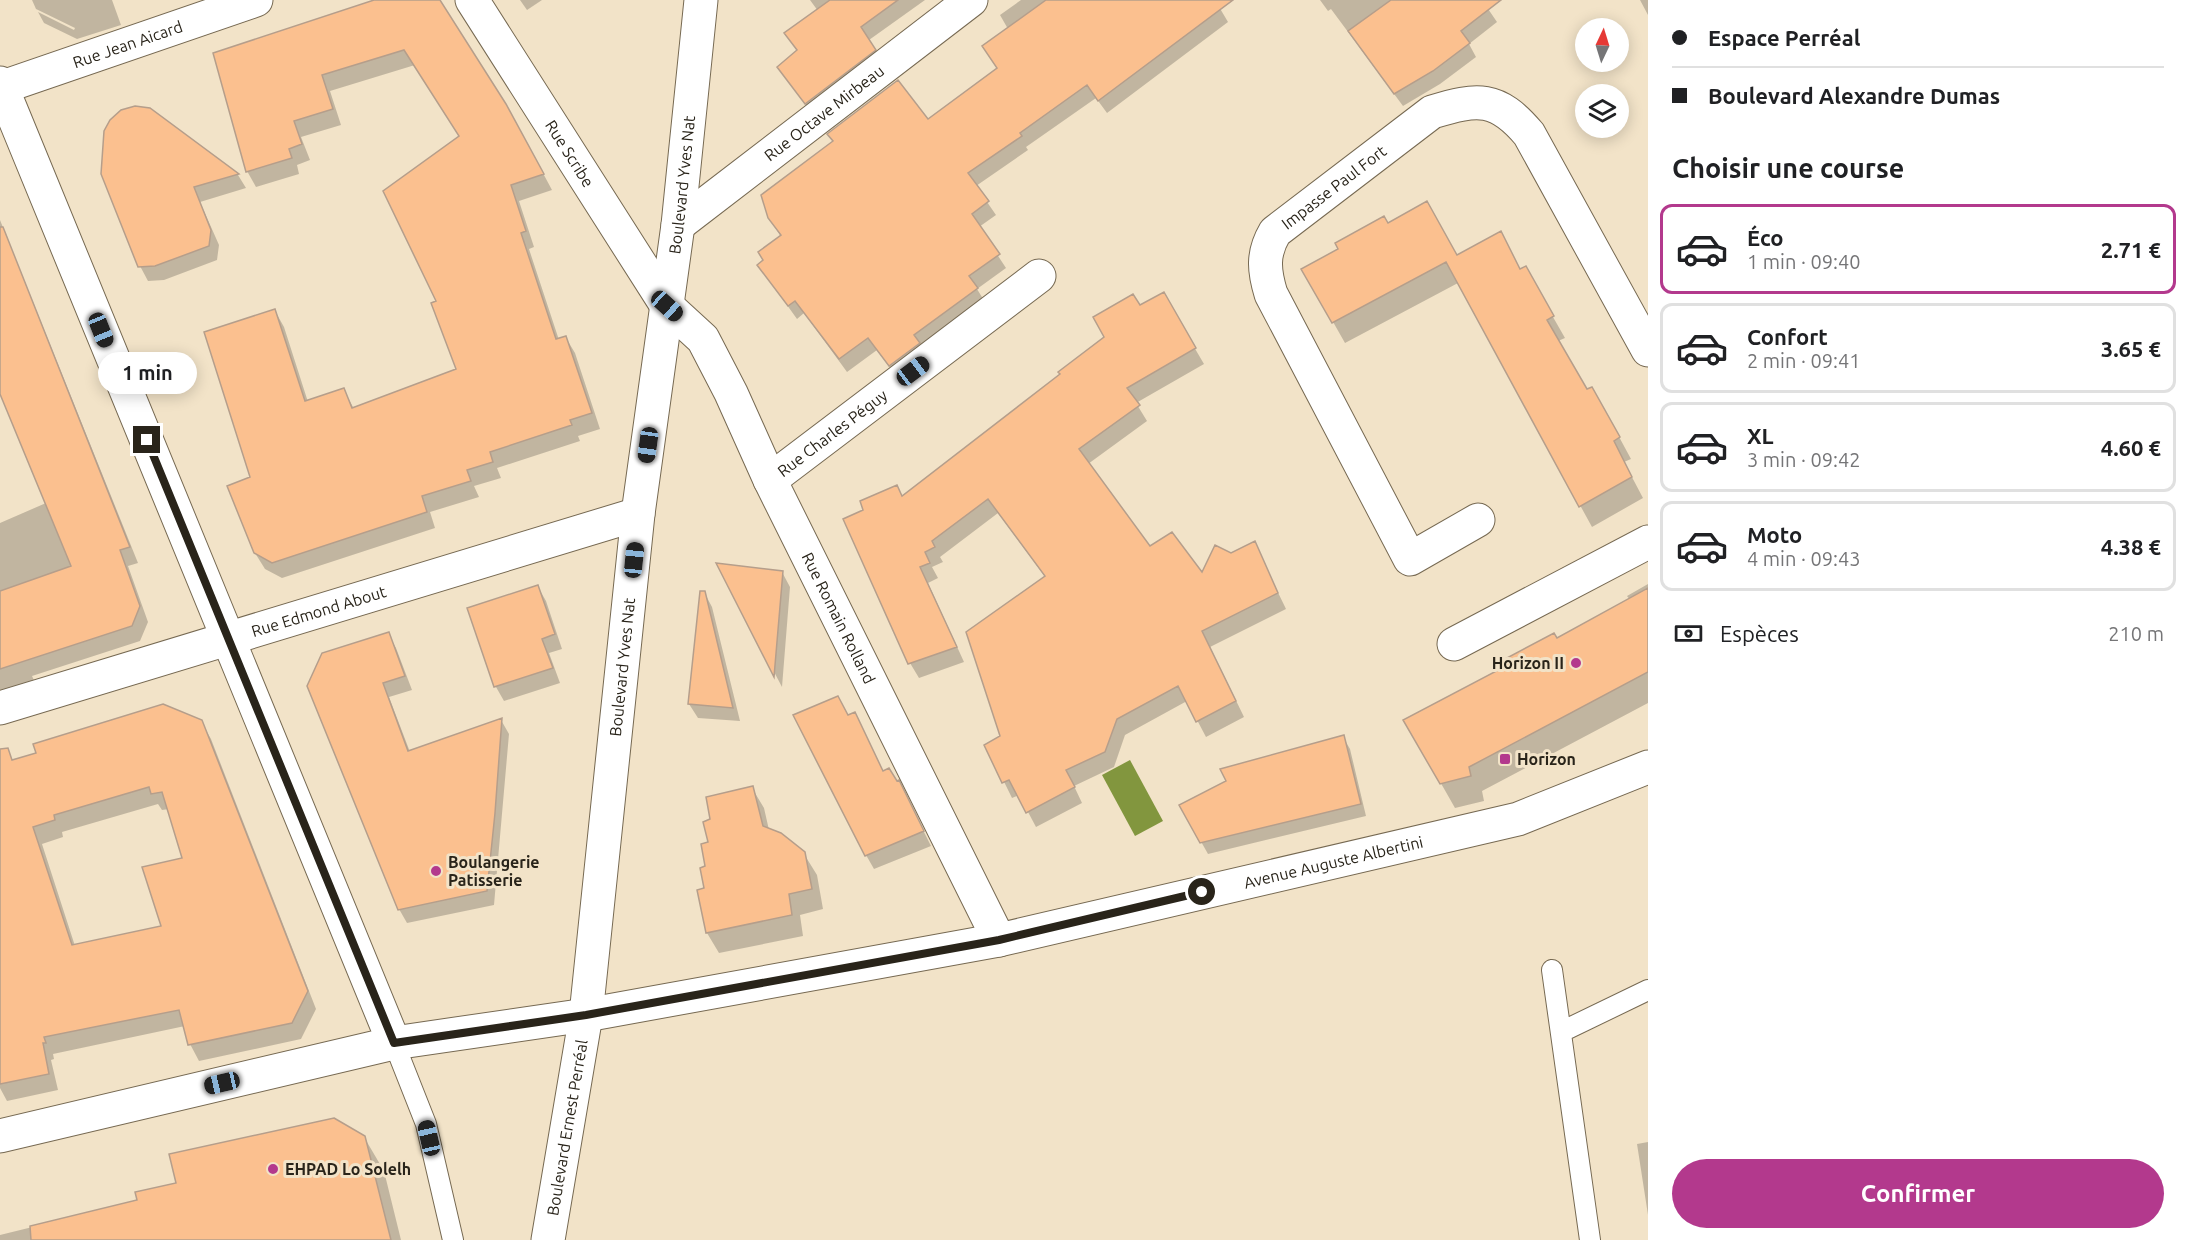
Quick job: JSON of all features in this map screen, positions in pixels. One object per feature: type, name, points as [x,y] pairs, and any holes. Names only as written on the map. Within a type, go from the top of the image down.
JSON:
[{"type":"street","name":"Rue Jean Aicard","points":[[1,86],[256,0]]},
{"type":"street","name":"Rue Scribe","points":[[472,0],[667,306]]},
{"type":"street","name":"Boulevard Yves Nat","points":[[586,1015],[638,514],[678,225],[701,0]]},
{"type":"street","name":"Rue Octave Mirbeau","points":[[678,225],[971,0]]},
{"type":"street","points":[[1,86],[394,1043]]},
{"type":"street","name":"Impasse Paul Fort","points":[[1478,520],[1410,559],[1271,294],[1266,279],[1265,262],[1267,246],[1275,232],[1432,112],[1472,102],[1497,106],[1508,112],[1529,134],[1648,350]]},
{"type":"street","name":"Rue Charles Péguy","points":[[770,480],[1039,276]]},
{"type":"street","name":"Rue Romain Rolland","points":[[667,306],[703,339],[731,393],[770,480],[999,940]]},
{"type":"street","name":"Rue Edmond About","points":[[0,708],[638,514]]},
{"type":"street","points":[[1454,644],[1648,542]]},
{"type":"street","name":"Avenue Auguste Albertini","points":[[0,1136],[394,1043],[586,1015],[999,940],[1518,819],[1648,767]]},
{"type":"street","name":"Boulevard Ernest Perréal","points":[[548,1240],[586,1015]]},
{"type":"lane","points":[[1552,970],[1590,1240]]},
{"type":"lane","points":[[1561,1032],[1648,990]]},
{"type":"lane","points":[[394,1043],[426,1124],[453,1240]]},
{"type":"shaded area","points":[[1130,760],[1163,821],[1135,836],[1102,775]]},
{"type":"building","points":[[374,0],[440,0],[506,104],[544,174],[511,185],[526,231],[521,233],[556,339],[566,336],[592,413],[570,420],[572,425],[490,452],[493,462],[467,470],[471,481],[422,496],[427,512],[272,563],[254,553],[227,486],[250,477],[204,332],[275,309],[305,401],[344,388],[352,408],[456,369],[431,303],[436,301],[383,191],[459,136],[404,50],[322,75],[333,109],[294,121],[302,144],[289,149],[292,158],[246,172],[213,53]]},
{"type":"building","points":[[830,0],[898,0],[861,27],[876,50],[805,104],[777,67],[797,50],[784,33]]},
{"type":"building","points":[[1046,0],[1233,0],[1098,101],[1087,85],[1020,133],[1022,136],[968,173],[989,201],[972,214],[1000,254],[969,276],[978,288],[914,335],[920,343],[889,366],[868,338],[839,359],[795,301],[788,306],[757,265],[763,260],[758,252],[781,235],[768,218],[761,195],[833,141],[827,134],[898,80],[928,119],[997,68],[982,46]]},
{"type":"building","points":[[1391,0],[1501,0],[1461,31],[1470,43],[1433,71],[1394,94],[1348,31]]},
{"type":"building","points":[[135,106],[150,108],[239,174],[194,187],[211,230],[209,246],[155,266],[138,267],[101,174],[104,131],[110,120],[121,110]]},
{"type":"building","points":[[1427,201],[1457,255],[1501,231],[1520,269],[1526,266],[1554,316],[1547,320],[1587,389],[1592,387],[1620,437],[1614,441],[1632,477],[1579,507],[1446,262],[1332,323],[1301,269],[1338,249],[1335,243],[1384,216],[1388,223]]},
{"type":"building","points":[[0,227],[3,227],[130,547],[120,550],[140,606],[132,626],[0,669],[0,591],[71,566],[0,394]]},
{"type":"building","points":[[1164,292],[1196,348],[1127,388],[1140,405],[1079,449],[1150,546],[1172,532],[1202,572],[1215,545],[1231,553],[1255,541],[1278,593],[1202,631],[1236,701],[1196,722],[1178,686],[1117,719],[1105,752],[1066,770],[1075,787],[1026,813],[1009,780],[1002,783],[984,745],[1000,736],[966,632],[1045,576],[988,499],[932,541],[935,547],[925,552],[930,563],[920,567],[957,647],[908,664],[843,519],[863,510],[860,501],[897,485],[902,496],[1060,374],[1058,372],[1104,337],[1093,317],[1133,294],[1140,305]]},
{"type":"building","points":[[716,563],[783,571],[774,677]]},
{"type":"building","points":[[538,585],[555,634],[542,639],[553,668],[494,687],[467,608]]},
{"type":"building","name":"Horizon II","points":[[1648,588],[1648,672],[1469,767],[1471,776],[1440,784],[1403,720],[1506,666],[1503,660],[1554,633],[1557,638]]},
{"type":"building","points":[[700,591],[705,591],[733,708],[688,704]]},
{"type":"building","points":[[389,632],[405,676],[383,683],[408,751],[502,718],[487,891],[398,910],[307,686],[322,653]]},
{"type":"building","points":[[838,696],[848,715],[855,712],[883,771],[889,768],[897,781],[899,780],[924,831],[865,856],[793,715]]},
{"type":"building","points":[[163,704],[202,720],[308,991],[292,1023],[188,1045],[179,1010],[44,1037],[49,1074],[0,1084],[0,749],[8,748],[12,760],[36,753],[33,744]],"holes":[[[149,787],[151,794],[162,792],[182,858],[142,867],[161,926],[72,945],[33,827],[55,820],[54,815]]]},
{"type":"building","points":[[1344,735],[1361,804],[1200,843],[1179,805],[1226,781],[1220,769]]},
{"type":"building","points":[[753,786],[763,826],[781,833],[805,852],[812,889],[789,894],[792,915],[706,933],[697,890],[704,888],[700,868],[705,866],[701,844],[708,842],[703,822],[710,819],[706,797]]},
{"type":"building","name":"EHPAD Lo Solelh","points":[[334,1118],[365,1136],[391,1240],[31,1240],[30,1226],[137,1200],[135,1192],[176,1183],[169,1154]]},
{"type":"place","name":"Horizon II","points":[[1576,663]]},
{"type":"place","name":"Horizon","points":[[1505,759]]},
{"type":"place","name":"Boulangerie Patisserie","points":[[436,871]]},
{"type":"place","name":"EHPAD Lo Solelh","points":[[273,1169]]},
{"type":"route","points":[[147,440],[394,1043],[586,1015],[999,940],[1202,892]]}]
